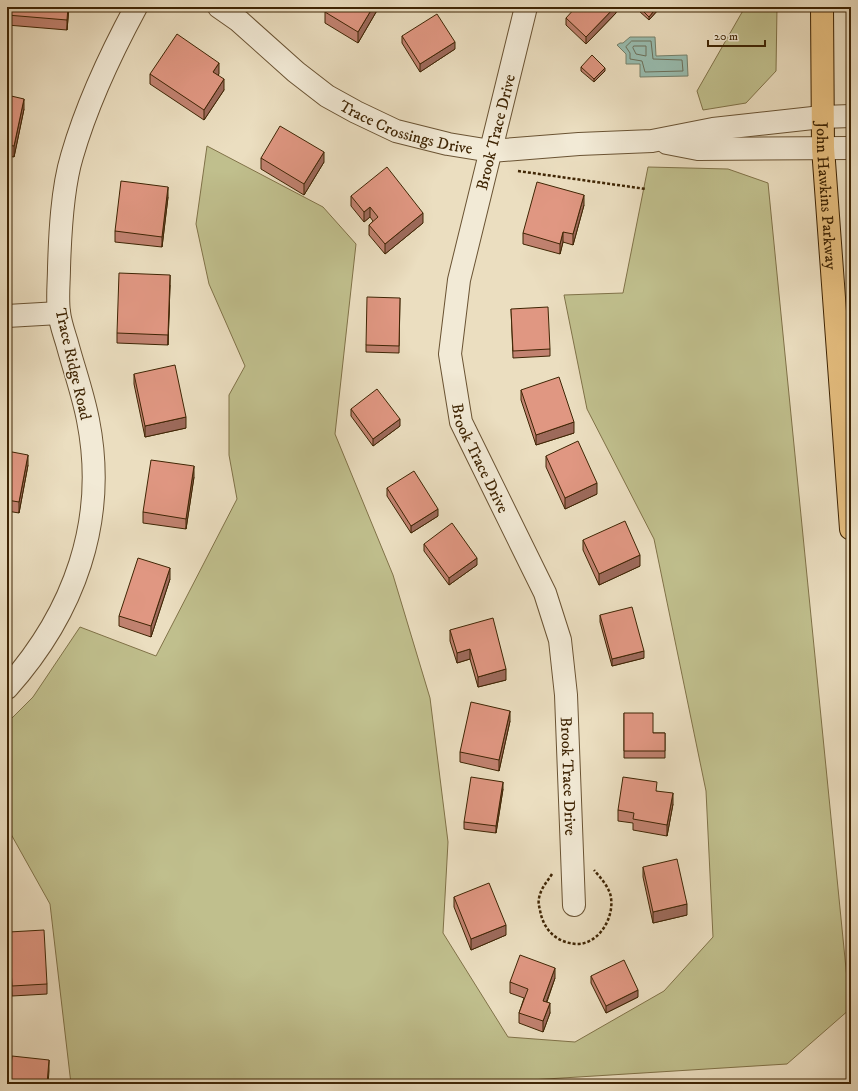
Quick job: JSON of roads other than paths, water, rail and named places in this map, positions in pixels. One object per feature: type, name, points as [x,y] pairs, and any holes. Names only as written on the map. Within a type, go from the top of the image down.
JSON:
[{"type":"main road","name":"John Hawkins Parkway","points":[[822,7],[823,148],[851,529]]},
{"type":"street","name":"Trace Ridge Road","points":[[7,688],[27,666],[50,631],[68,598],[80,568],[85,548],[93,499],[94,459],[88,420],[59,313],[59,254],[62,212],[71,158],[90,103],[112,51],[136,7]]},
{"type":"street","name":"Trace Crossings Drive","points":[[219,7],[239,21],[296,72],[327,96],[396,131],[448,144],[491,151],[579,144],[652,141],[713,129],[822,117],[851,116]]},
{"type":"street","name":"Brook Trace Drive","points":[[526,7],[459,280],[450,354],[461,422],[545,593],[560,640],[566,695],[574,906]]},
{"type":"street","name":"Trace Crossings Drive","points":[[652,141],[698,149],[851,148]]},
{"type":"street","points":[[7,316],[59,313]]},
{"type":"water","points":[[630,37],[655,37],[656,56],[687,55],[688,76],[640,77],[640,64],[626,64],[626,54],[617,45],[623,43]]}]
